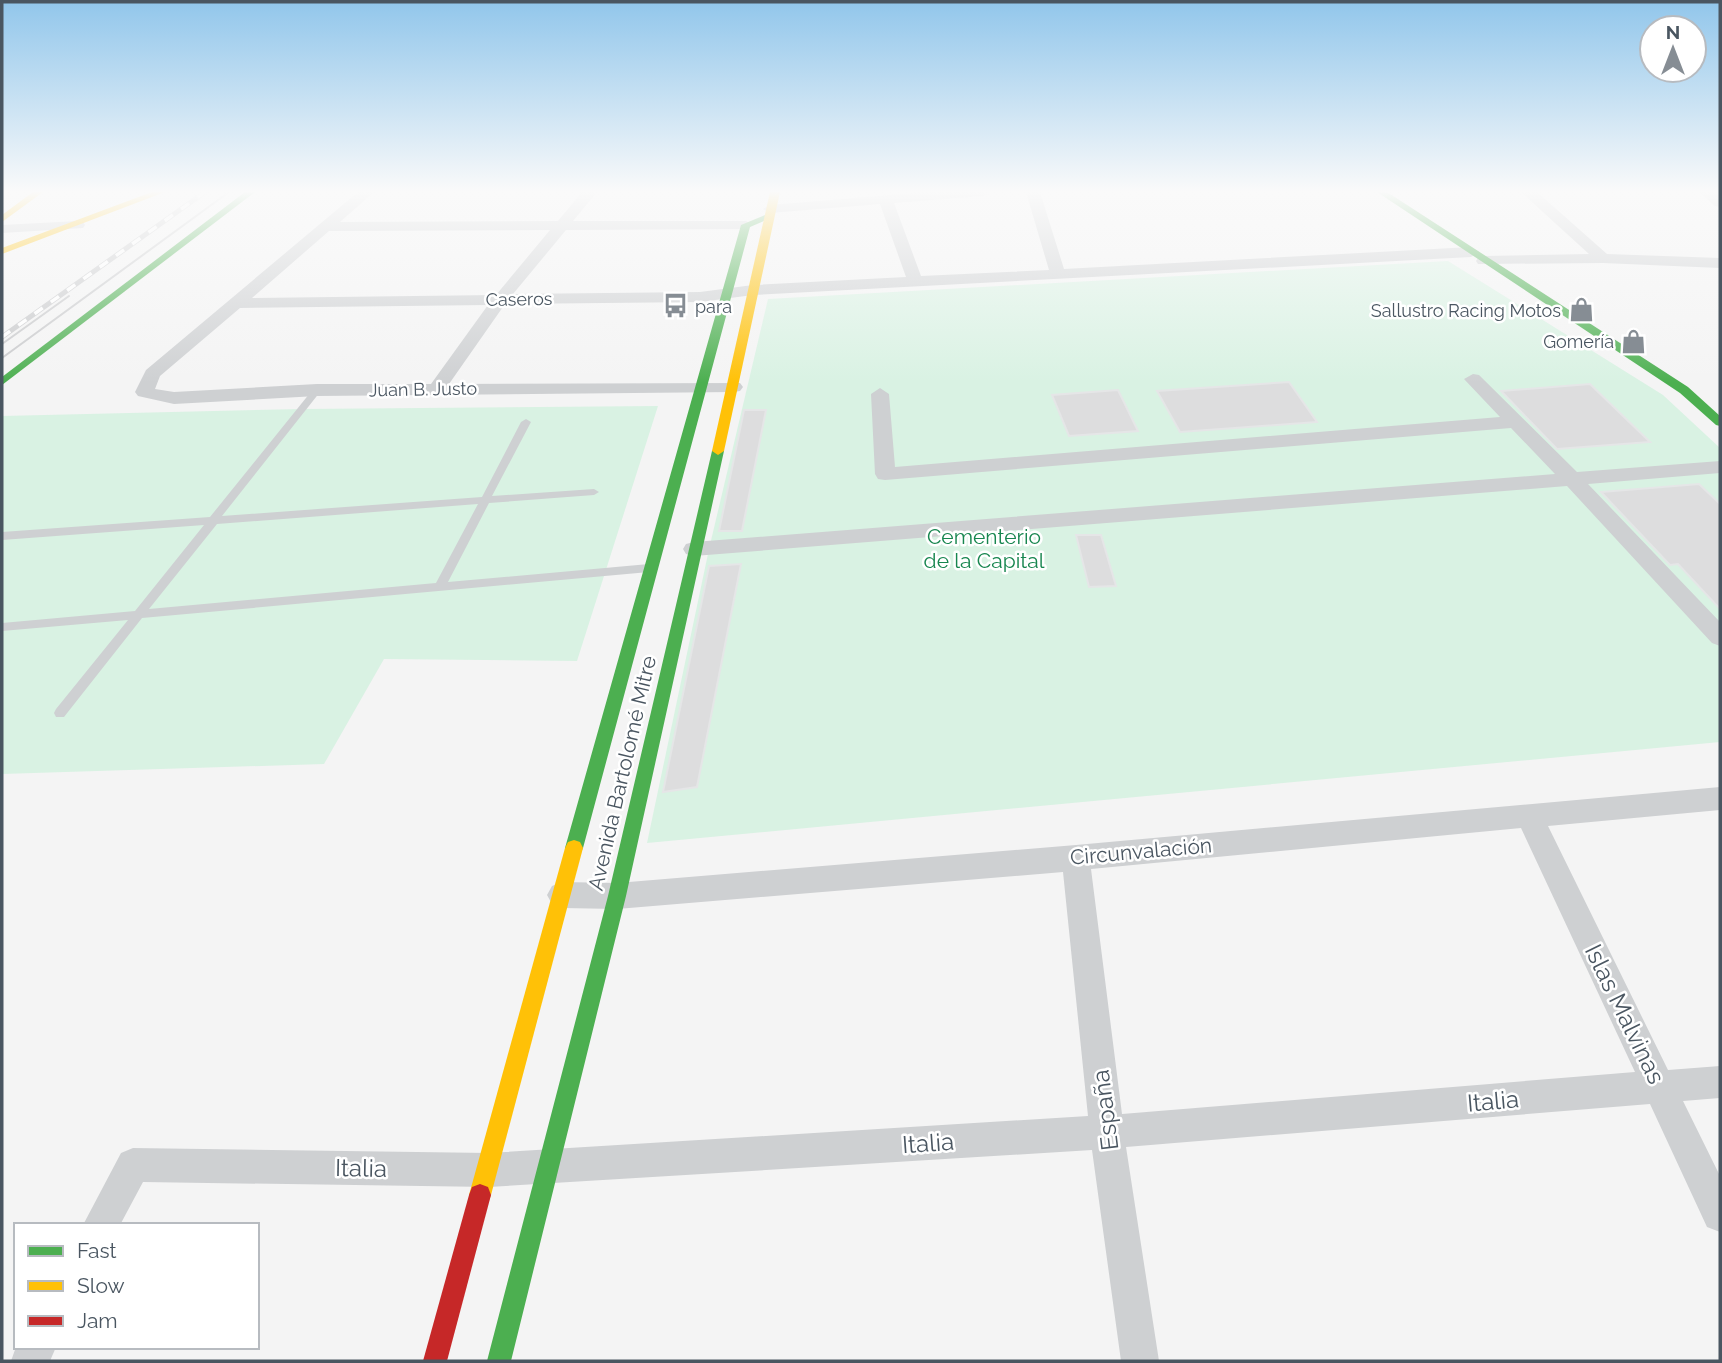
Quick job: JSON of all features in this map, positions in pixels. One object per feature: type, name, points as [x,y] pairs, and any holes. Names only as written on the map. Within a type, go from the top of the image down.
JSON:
[{"type":"street","points":[[2,382],[168,256]]},
{"type":"street","points":[[236,303],[293,256]]},
{"type":"street","points":[[436,389],[501,299],[537,256]]},
{"type":"street","name":"Avenida Bartolomé Mitre","points":[[435,1361],[489,1170],[649,568],[738,256]]},
{"type":"street","name":"Avenida Bartolomé Mitre","points":[[499,1361],[617,896],[694,549],[734,387],[760,256]]},
{"type":"street","points":[[906,256],[915,281]]},
{"type":"street","points":[[1052,256],[1058,274]]},
{"type":"street","points":[[1477,256],[1684,390],[1720,422]]},
{"type":"street","name":"Caseros","points":[[236,303],[700,297],[753,290],[915,281],[1477,256],[1720,263]]},
{"type":"street","name":"Juan B. Justo","points":[[236,303],[152,374],[144,392],[174,398],[317,390],[734,387]]},
{"type":"street","points":[[1473,379],[1572,479],[1720,637]]},
{"type":"street","points":[[880,394],[886,474],[1515,422]]},
{"type":"street","points":[[694,549],[1720,467]]},
{"type":"street","name":"Circunvalación","points":[[562,895],[617,896],[1076,858],[1720,798]]},
{"type":"street","name":"Islas Malvinas","points":[[1528,814],[1720,1214]]},
{"type":"street","name":"España","points":[[1076,858],[1107,1132],[1140,1361]]},
{"type":"street","name":"Italia","points":[[103,1223],[133,1164],[489,1170],[1107,1132],[1720,1082]]},
{"type":"lane","points":[[60,712],[317,390]]},
{"type":"lane","points":[[440,587],[526,422]]},
{"type":"lane","points":[[2,536],[594,492]]},
{"type":"lane","points":[[2,627],[649,568]]},
{"type":"green space","name":"Cementerio de la Capital","points":[[1448,261],[1663,395],[1720,448],[1720,742],[647,843],[709,549],[768,299]]},
{"type":"green space","points":[[658,406],[577,661],[384,659],[324,764],[2,774],[2,416],[302,409]]},
{"type":"building","points":[[1289,382],[1317,422],[1180,432],[1157,391]]},
{"type":"building","points":[[1590,384],[1650,442],[1557,449],[1501,391]]},
{"type":"building","points":[[1118,390],[1138,431],[1069,436],[1052,395]]},
{"type":"building","points":[[744,410],[766,410],[742,531],[719,531]]},
{"type":"building","points":[[1699,484],[1720,504],[1720,609],[1678,564],[1670,565],[1601,492]]},
{"type":"building","points":[[1076,535],[1101,535],[1116,586],[1089,587]]},
{"type":"building","points":[[741,564],[697,787],[663,792],[709,566]]},
{"type":"tram line","points":[[2,358],[142,256]]},
{"type":"tram line","points":[[2,344],[69,296]]},
{"type":"railway","points":[[2,337],[116,256]]},
{"type":"traffic: fast","points":[[2,382],[168,256]]},
{"type":"traffic: fast","points":[[574,848],[738,256]]},
{"type":"traffic: fast","points":[[1478,256],[1684,390],[1720,422]]},
{"type":"traffic: fast","points":[[499,1361],[617,896],[718,451]]},
{"type":"traffic: slow","points":[[718,451],[761,256]]},
{"type":"traffic: slow","points":[[480,1195],[574,848]]},
{"type":"traffic: jam","points":[[435,1361],[480,1195]]},
{"type":"place","name":"para","points":[[675,306]]},
{"type":"place","name":"Sallustro Racing Motos","points":[[1581,310]]},
{"type":"place","name":"Gomería","points":[[1634,341]]}]
